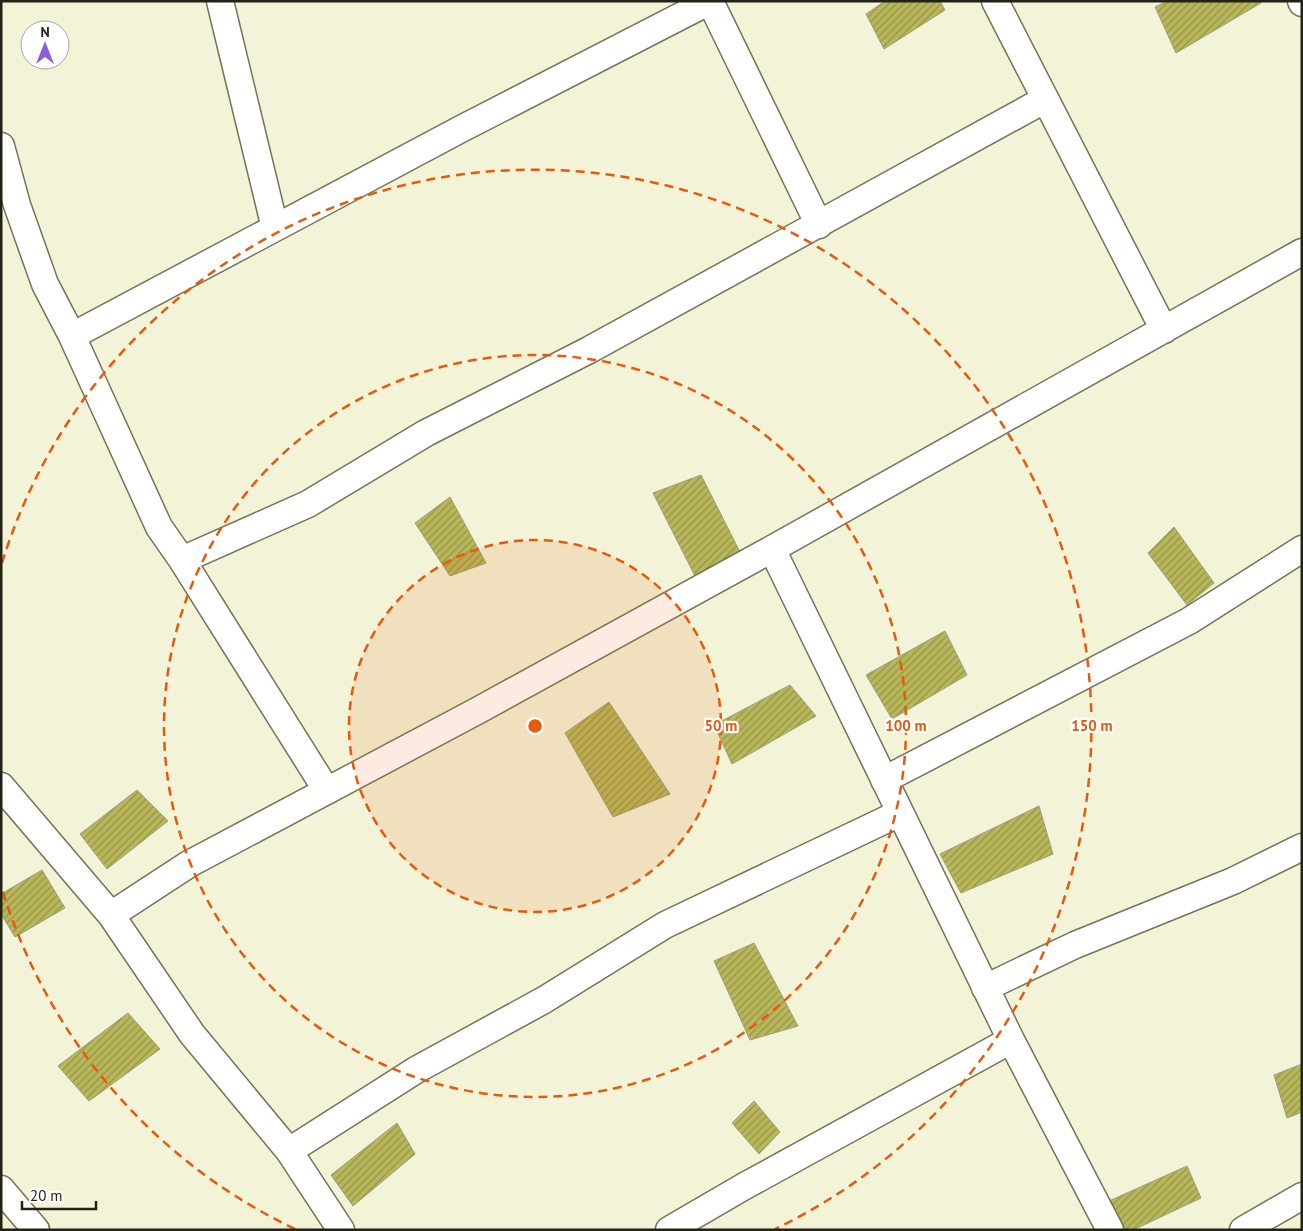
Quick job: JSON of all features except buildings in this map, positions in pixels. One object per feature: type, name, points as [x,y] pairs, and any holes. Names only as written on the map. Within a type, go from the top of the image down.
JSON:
[{"type":"street","points":[[220,1],[275,228]]},
{"type":"street","points":[[72,336],[461,129],[710,1],[819,225]]},
{"type":"street","points":[[995,1],[1044,100],[1164,330]]},
{"type":"street","points":[[182,560],[308,504],[426,433],[589,350],[1044,100]]},
{"type":"street","points":[[1,146],[17,204],[45,284],[72,336],[159,527],[182,560],[327,791]]},
{"type":"street","points":[[111,915],[190,864],[772,549],[1302,252]]},
{"type":"street","points":[[772,549],[985,988],[1110,1230]]},
{"type":"street","points":[[884,780],[1189,621],[1302,549]]},
{"type":"street","points":[[1,786],[111,915],[192,1034],[289,1151],[341,1230]]},
{"type":"street","points":[[289,1151],[416,1070],[544,1000],[665,925],[900,812]]},
{"type":"street","points":[[985,988],[1075,945],[1233,881],[1302,847]]},
{"type":"street","points":[[669,1230],[743,1186],[1011,1040]]},
{"type":"street","points":[[1,1189],[36,1230]]},
{"type":"street","points":[[1243,1230],[1302,1196]]}]
